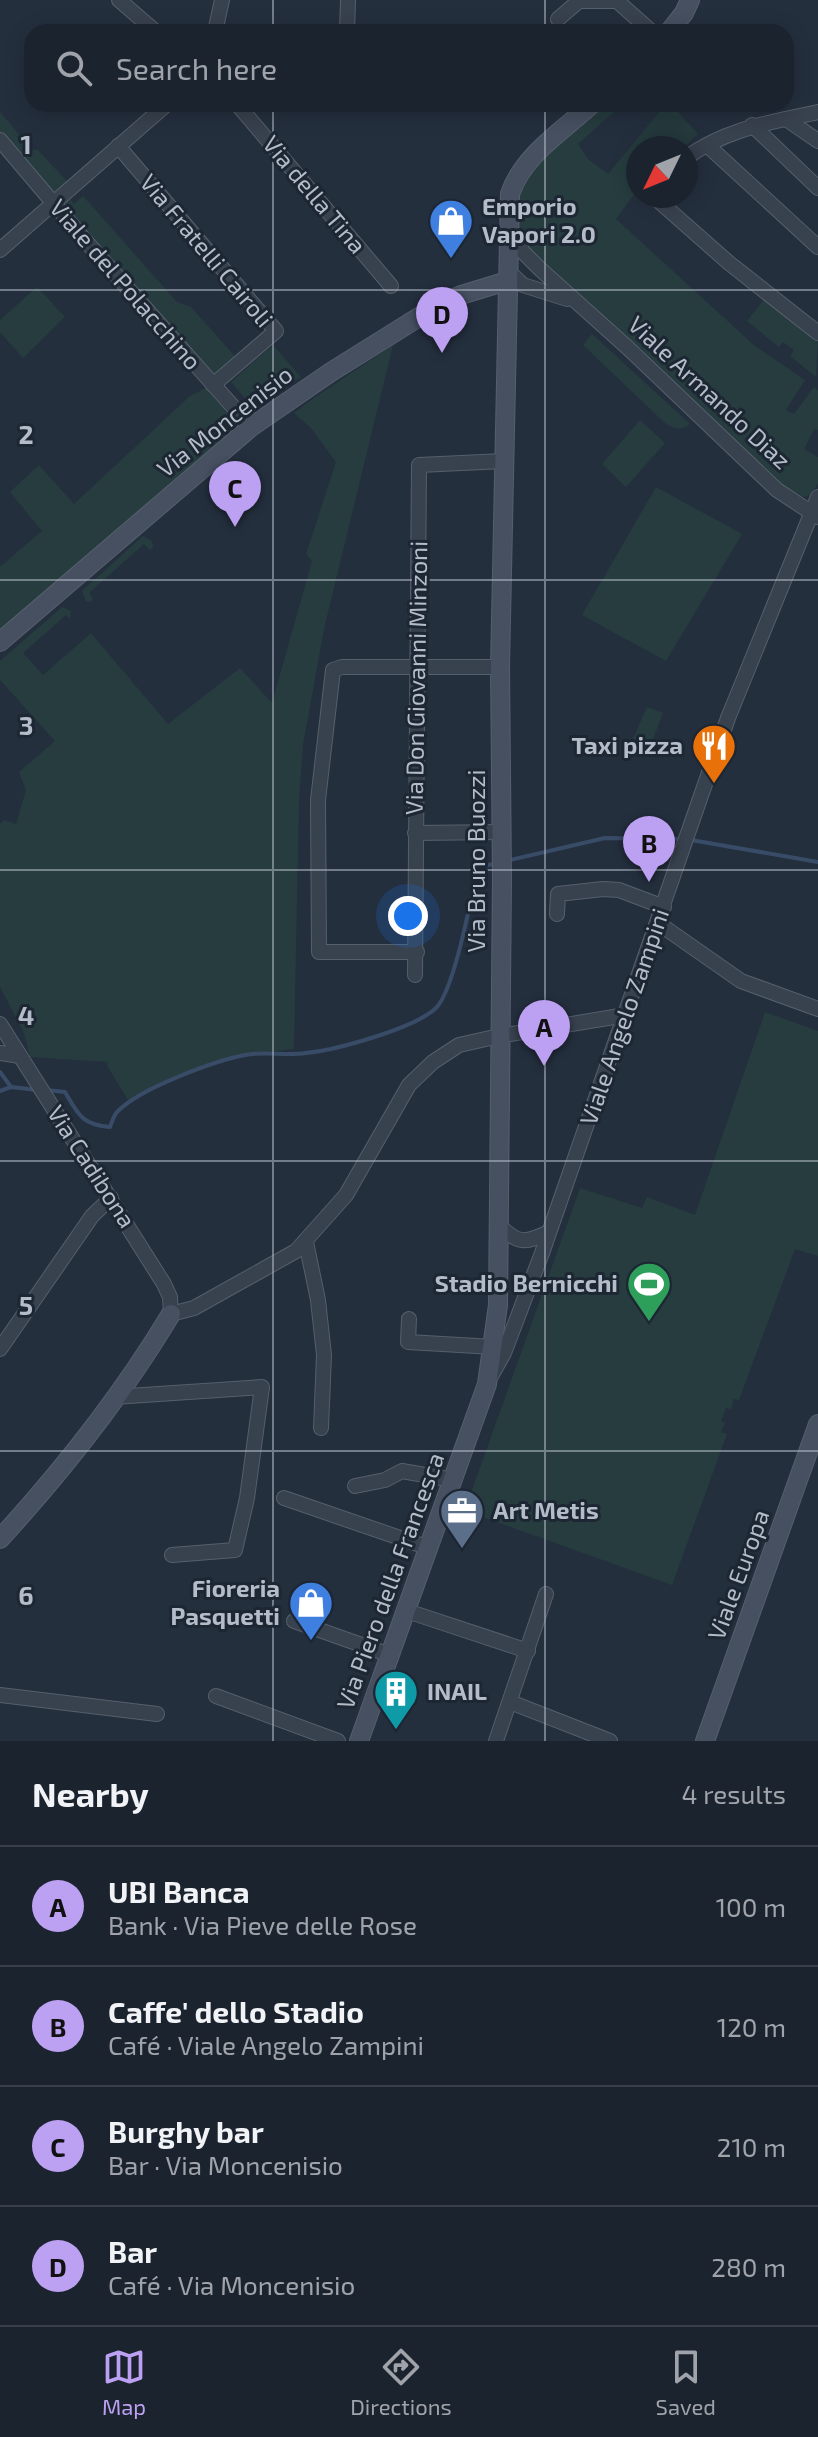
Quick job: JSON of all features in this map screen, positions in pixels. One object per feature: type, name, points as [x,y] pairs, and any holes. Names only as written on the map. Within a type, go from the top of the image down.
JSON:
[{"type":"main road","points":[[675,24],[690,0]]},
{"type":"main road","points":[[507,283],[507,225],[510,194],[516,176],[532,157],[583,112]]},
{"type":"main road","name":"Via Moncenisio","points":[[0,642],[251,427],[435,307],[461,295],[507,283]]},
{"type":"main road","name":"Via Bruno Buozzi","points":[[469,1438],[487,1384],[498,1305],[502,879],[500,667],[507,283]]},
{"type":"main road","points":[[0,1539],[68,1460],[154,1343],[171,1314]]},
{"type":"main road","name":"Viale Europa","points":[[705,1741],[818,1424]]},
{"type":"main road","name":"Via Piero della Francesca","points":[[359,1741],[469,1438]]},
{"type":"street","points":[[119,0],[147,24]]},
{"type":"street","points":[[217,24],[222,0]]},
{"type":"street","points":[[347,24],[348,0]]},
{"type":"street","points":[[558,19],[579,1],[618,1],[643,24]]},
{"type":"street","points":[[0,250],[158,112]]},
{"type":"street","name":"Via della Tina","points":[[244,112],[391,286]]},
{"type":"street","points":[[698,151],[752,125],[818,112]]},
{"type":"street","points":[[786,119],[818,141]]},
{"type":"street","points":[[752,125],[818,188]]},
{"type":"street","name":"Viale del Polacchino","points":[[0,140],[251,427]]},
{"type":"street","points":[[707,145],[818,247]]},
{"type":"street","name":"Via Fratelli Cairoli","points":[[118,146],[276,331],[213,385]]},
{"type":"street","points":[[667,208],[729,263],[818,333]]},
{"type":"street","name":"Viale Armando Diaz","points":[[507,225],[523,252],[540,269],[777,490],[814,515]]},
{"type":"street","points":[[507,283],[521,267],[540,269]]},
{"type":"street","points":[[507,283],[514,293],[531,289]]},
{"type":"street","points":[[507,283],[556,294],[578,304]]},
{"type":"street","name":"Via Don Giovanni Minzoni","points":[[415,975],[419,465],[504,461]]},
{"type":"street","name":"Viale Angelo Zampini","points":[[487,1384],[504,1353],[549,1232],[728,718],[814,515],[818,497]]},
{"type":"street","points":[[417,952],[319,952],[318,800],[333,670],[342,667],[500,667]]},
{"type":"street","points":[[415,833],[502,840]]},
{"type":"street","points":[[557,914],[558,894],[603,889],[619,890],[664,907]]},
{"type":"street","points":[[658,923],[741,981],[818,1009]]},
{"type":"street","points":[[171,1314],[194,1308],[286,1257],[306,1242],[346,1195],[409,1085],[433,1062],[459,1045],[626,1015]]},
{"type":"street","name":"Via Cadibona","points":[[0,1024],[164,1284],[170,1297],[171,1314]]},
{"type":"street","points":[[0,1053],[20,1056]]},
{"type":"street","points":[[0,1349],[92,1216],[111,1198]]},
{"type":"street","points":[[499,1225],[509,1235],[524,1241],[549,1232]]},
{"type":"street","points":[[306,1242],[318,1300],[324,1355],[321,1428]]},
{"type":"street","points":[[409,1319],[408,1342],[494,1347]]},
{"type":"street","points":[[114,1397],[262,1387],[247,1498],[235,1550],[172,1555]]},
{"type":"street","points":[[355,1486],[385,1480],[402,1471],[453,1480]]},
{"type":"street","points":[[284,1498],[429,1548]]},
{"type":"street","points":[[496,1741],[546,1594]]},
{"type":"street","points":[[407,1611],[528,1651]]},
{"type":"street","points":[[294,1621],[390,1655]]},
{"type":"street","points":[[0,1695],[157,1714]]},
{"type":"street","points":[[216,1696],[338,1741]]},
{"type":"street","points":[[510,1702],[610,1741]]},
{"type":"green space","points":[[0,112],[32,150],[38,150],[72,187],[65,194],[74,204],[83,196],[177,302],[191,307],[240,362],[213,385],[251,427],[0,642],[0,567],[42,531],[10,492],[39,465],[74,504],[190,396],[213,384],[0,140]]},
{"type":"green space","points":[[592,112],[614,112],[578,144],[588,159],[608,174],[626,152],[626,205],[616,219],[755,346],[805,380],[786,410],[794,414],[814,387],[818,390],[818,430],[814,429],[804,449],[818,457],[818,483],[811,495],[804,497],[786,488],[524,243],[516,232],[520,185],[537,160]]},
{"type":"green space","points":[[659,112],[678,112],[698,134],[639,136]]},
{"type":"green space","points":[[37,287],[65,317],[23,358],[0,332],[0,320]]},
{"type":"green space","points":[[765,298],[818,339],[816,377],[790,356],[794,350],[783,342],[779,347],[747,321]]},
{"type":"green space","points":[[592,334],[690,424],[677,428],[665,423],[583,345]]},
{"type":"green space","points":[[273,345],[301,377],[256,404],[250,404],[231,382]]},
{"type":"green space","points":[[393,345],[324,629],[303,745],[294,1049],[246,1055],[161,1083],[130,1103],[107,1066],[108,1062],[30,1057],[24,1033],[0,987],[0,824],[4,820],[16,824],[26,790],[19,772],[55,741],[0,680],[0,661],[62,607],[71,611],[70,619],[66,615],[23,653],[43,675],[91,633],[168,724],[240,668],[272,703],[312,561],[306,554],[336,462],[311,428],[294,413]]},
{"type":"green space","points":[[640,420],[665,443],[626,487],[602,464]]},
{"type":"green space","points":[[656,487],[742,534],[666,661],[582,615]]},
{"type":"green space","points":[[143,536],[152,541],[153,547],[150,550],[144,544],[89,593],[93,599],[86,601],[82,591]]},
{"type":"green space","points":[[647,707],[663,713],[648,752],[631,743]]},
{"type":"green space","name":"Stadio Bernicchi","points":[[765,1012],[818,1031],[818,1256],[795,1249],[739,1400],[734,1399],[731,1409],[726,1408],[721,1421],[725,1423],[721,1432],[727,1434],[672,1585],[469,1512],[467,1504],[580,1188],[642,1208],[647,1197],[695,1215]]},
{"type":"waterway","points":[[506,861],[605,838],[682,839]]},
{"type":"waterway","points":[[691,840],[818,862]]},
{"type":"waterway","points":[[46,1090],[65,1092],[87,1121],[110,1127],[117,1112],[143,1093],[215,1063],[253,1054],[319,1051],[375,1037],[412,1023],[437,1007],[444,996],[456,963],[477,873],[481,867],[497,863]]},
{"type":"waterway","points":[[0,1072],[11,1087]]},
{"type":"waterway","points":[[0,1091],[11,1087],[37,1090]]},
{"type":"place","name":"Emporio Vapori 2.0","points":[[451,260]]},
{"type":"place","name":"Bar","points":[[442,353]]},
{"type":"place","name":"Burghy bar","points":[[235,527]]},
{"type":"place","name":"Taxi pizza","points":[[714,785]]},
{"type":"place","name":"Caffe' dello Stadio","points":[[649,882]]},
{"type":"place","name":"UBI Banca","points":[[544,1066]]},
{"type":"place","name":"Stadio Bernicchi","points":[[649,1323]]},
{"type":"place","name":"Art Metis","points":[[462,1550]]},
{"type":"place","name":"Fioreria Pasquetti","points":[[311,1642]]},
{"type":"place","name":"INAIL","points":[[396,1731]]}]
